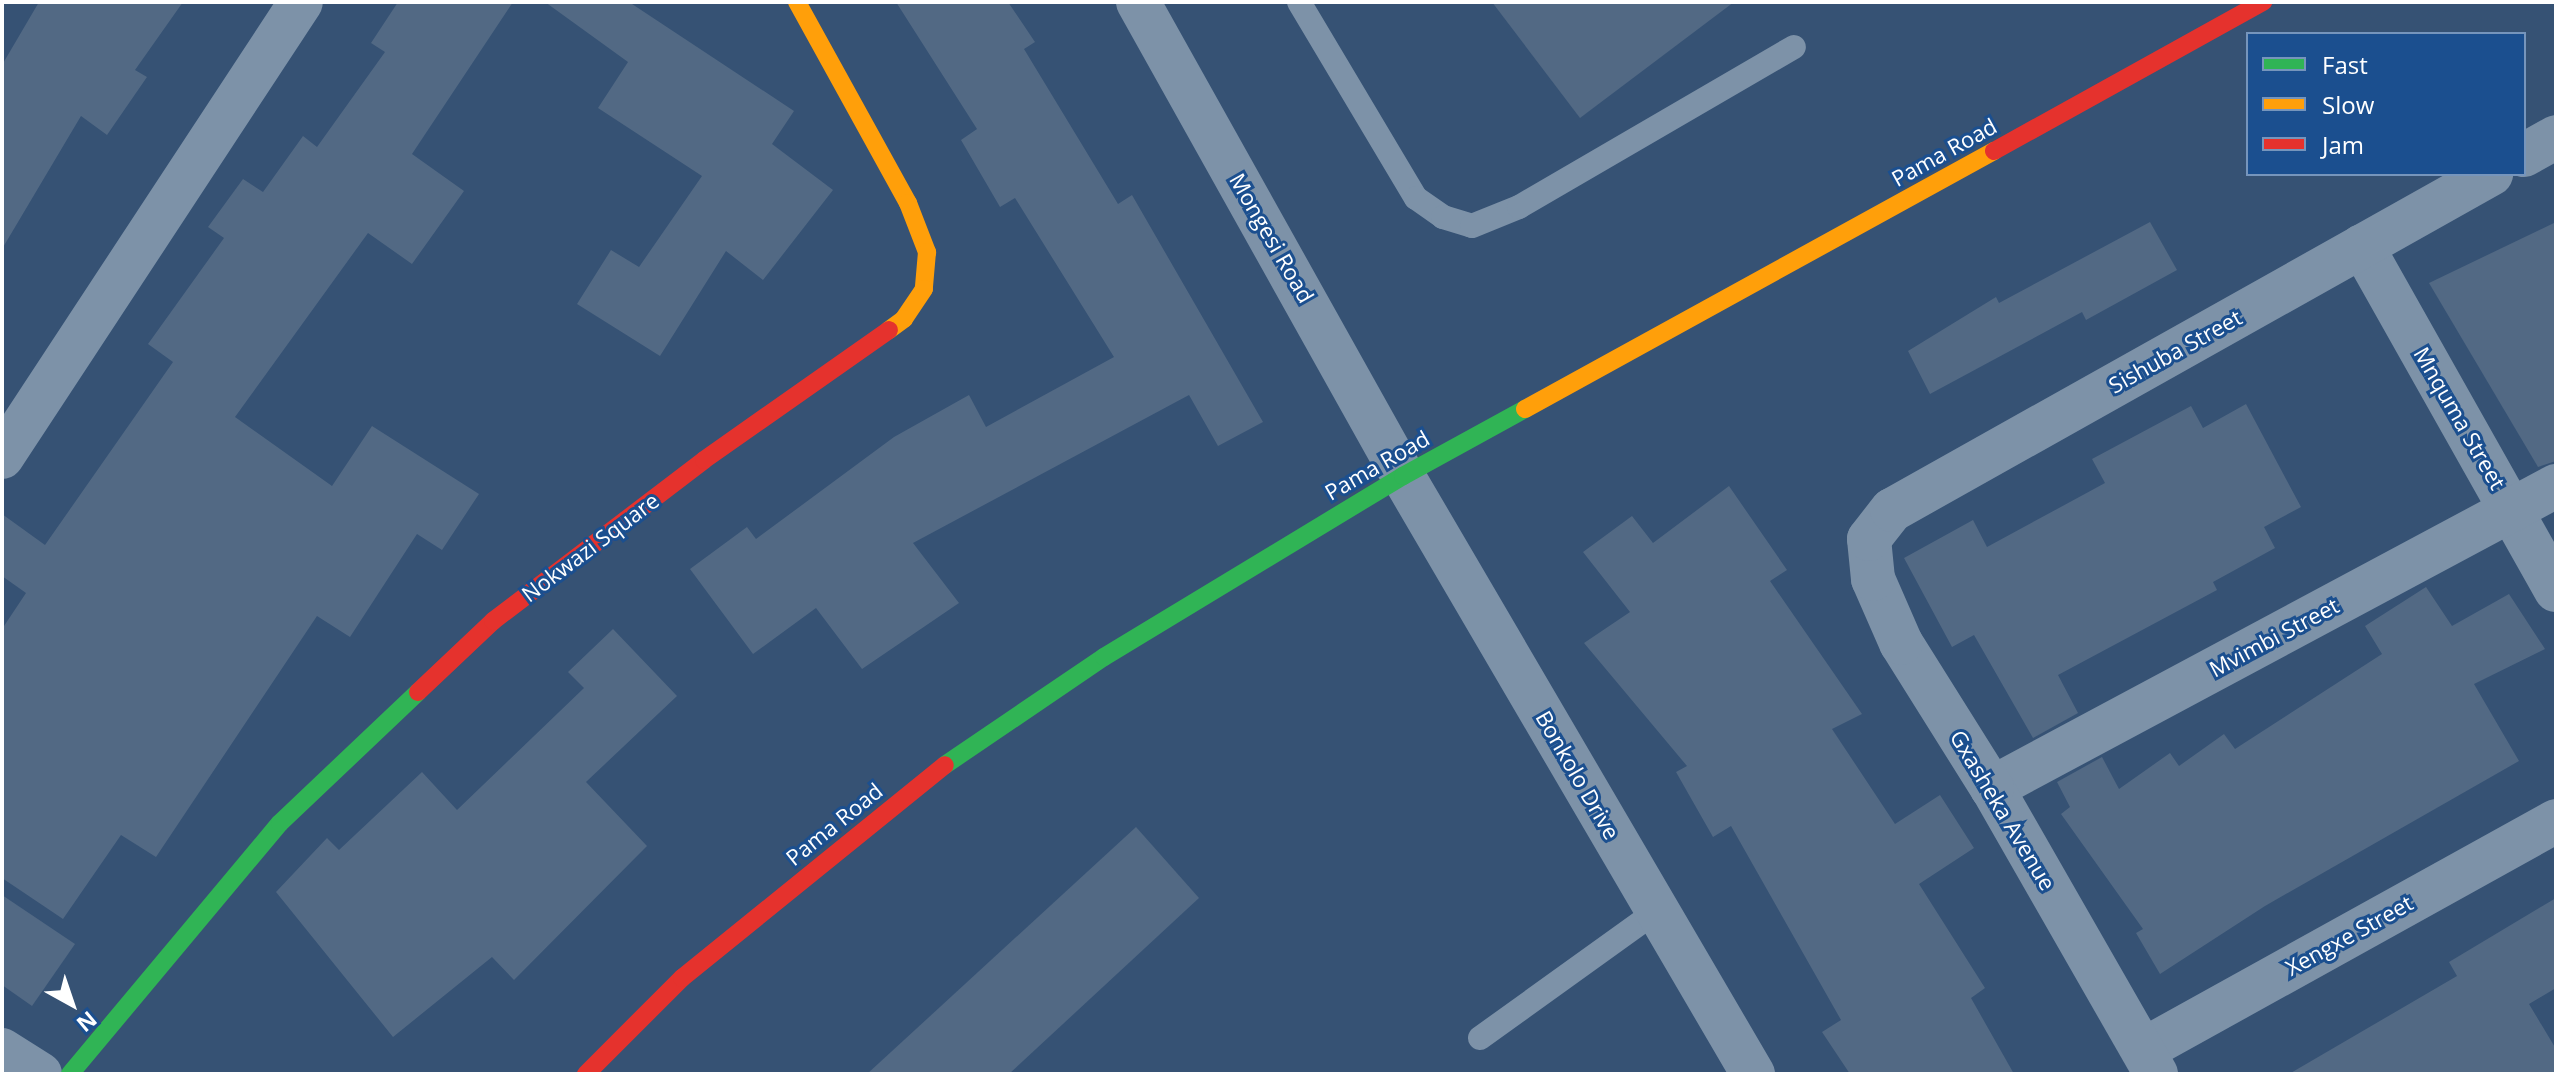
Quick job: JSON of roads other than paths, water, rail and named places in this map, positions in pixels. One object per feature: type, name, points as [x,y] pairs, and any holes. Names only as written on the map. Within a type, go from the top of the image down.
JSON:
[{"type":"street","points":[[2,457],[301,2]]},
{"type":"street","name":"Nokwazi Square","points":[[70,1074],[280,823],[493,621],[704,460],[904,319],[924,289],[927,252],[908,203],[797,2]]},
{"type":"street","name":"Mongesi Road","points":[[1138,2],[1403,476]]},
{"type":"street","name":"Pama Road","points":[[586,1074],[682,978],[973,742],[1403,476],[2263,2]]},
{"type":"street","points":[[2526,154],[2556,137]]},
{"type":"street","name":"Sishuba Street","points":[[1869,539],[1892,510],[2487,176]]},
{"type":"street","name":"Mnquma Street","points":[[2362,246],[2556,590]]},
{"type":"street","name":"Bonkolo Drive","points":[[1403,476],[1753,1074]]},
{"type":"street","name":"Mvimbi Street","points":[[1992,788],[2556,486]]},
{"type":"street","name":"Gxasheka Avenue","points":[[1869,539],[1873,579],[1901,643],[1992,788],[2150,1062]]},
{"type":"street","name":"Xengxe Street","points":[[2150,1062],[2556,821]]},
{"type":"street","points":[[2,1050],[40,1074]]},
{"type":"lane","points":[[1299,2],[1416,198],[1443,217],[1472,226],[1519,207],[1794,47]]},
{"type":"lane","points":[[1480,1038],[1657,911]]}]
